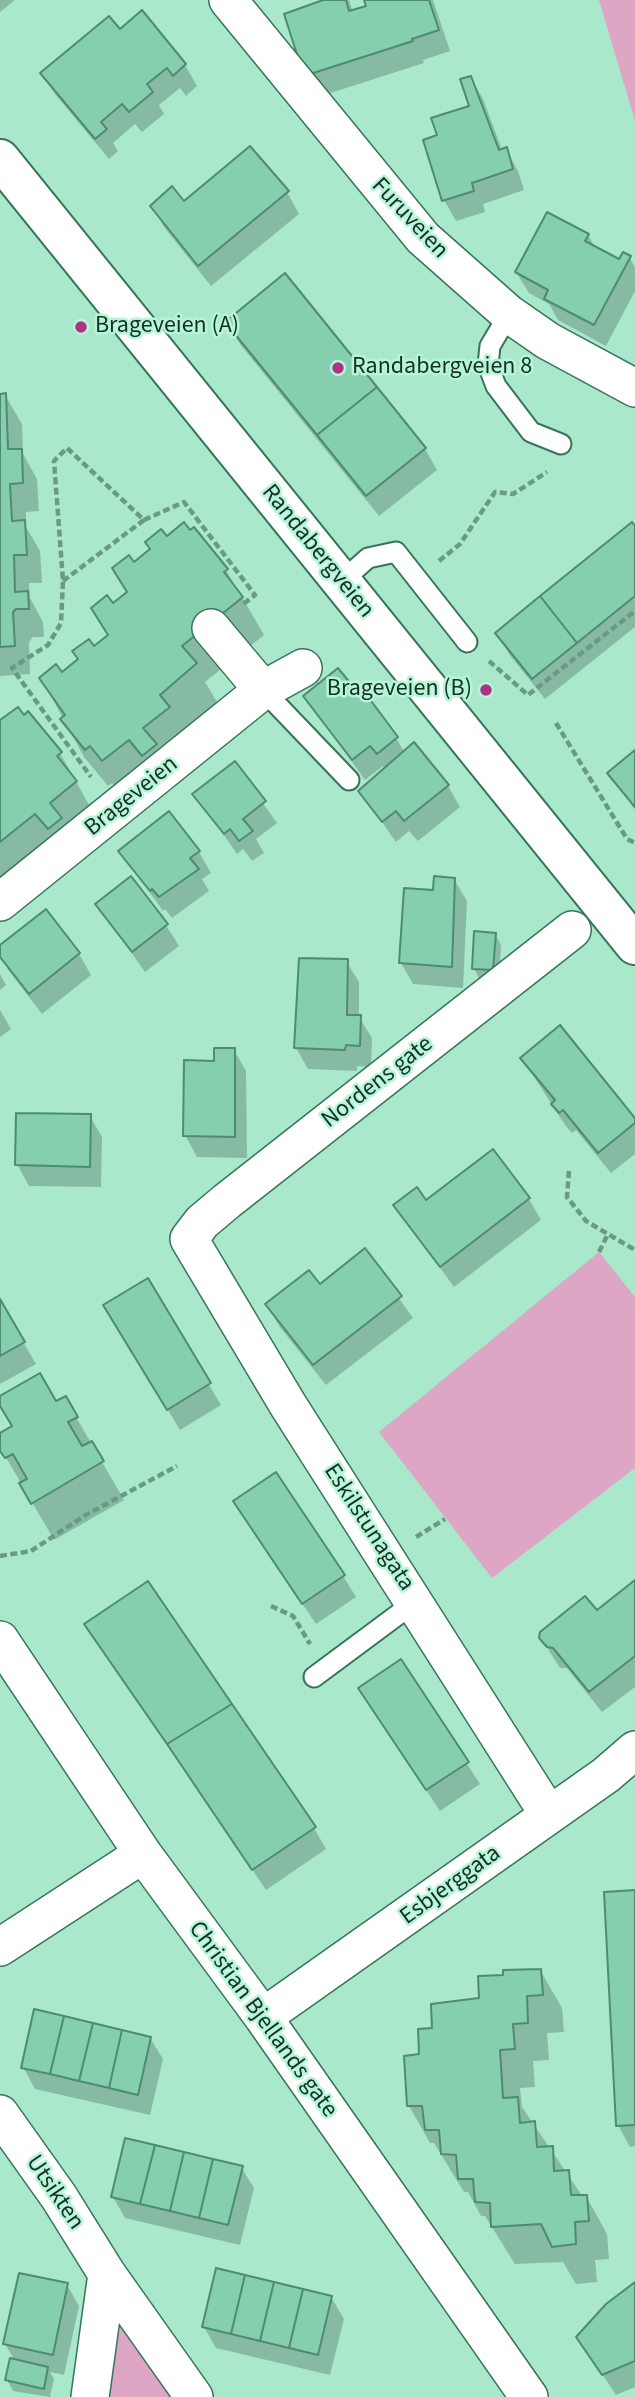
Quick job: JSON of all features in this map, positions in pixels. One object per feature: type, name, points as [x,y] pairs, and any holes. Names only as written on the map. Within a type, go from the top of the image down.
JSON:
[{"type":"main road","name":"Randabergveien","points":[[0,159],[635,945]]},
{"type":"street","name":"Furuveien","points":[[228,0],[423,238],[509,314],[548,341],[635,388]]},
{"type":"street","points":[[211,628],[263,690]]},
{"type":"street","name":"Brageveien","points":[[0,902],[263,690],[303,668]]},
{"type":"street","name":"Nordens gate","points":[[189,1240],[202,1222],[227,1201],[572,930]]},
{"type":"street","name":"Eskilstunagata","points":[[189,1240],[288,1405],[549,1815]]},
{"type":"street","name":"Christian Bjellands gate","points":[[0,1640],[143,1854],[263,2017],[529,2397]]},
{"type":"street","name":"Esbjerggata","points":[[263,2017],[549,1815],[635,1750]]},
{"type":"street","points":[[0,1947],[143,1854]]},
{"type":"street","name":"Utsikten","points":[[0,2113],[107,2274],[194,2397]]},
{"type":"street","points":[[90,2397],[107,2274]]},
{"type":"lane","points":[[509,314],[490,346],[488,365],[496,386],[531,432],[561,444]]},
{"type":"lane","points":[[341,582],[368,558],[396,552],[467,642]]},
{"type":"lane","points":[[263,690],[349,780]]},
{"type":"lane","points":[[319,1673],[415,1602]]},
{"type":"path","points":[[447,555],[460,544],[495,492],[513,494],[551,470],[561,444]]},
{"type":"path","points":[[63,581],[144,520],[67,448],[54,461],[63,581],[61,622],[48,646],[12,668],[96,783]]},
{"type":"path","points":[[467,642],[528,695],[635,611]]},
{"type":"path","points":[[556,723],[627,839],[635,843]]},
{"type":"path","points":[[569,1171],[567,1196],[586,1221],[635,1250]]},
{"type":"path","points":[[600,1252],[608,1234]]},
{"type":"path","points":[[0,1556],[31,1551],[84,1516],[177,1466]]},
{"type":"path","points":[[271,1605],[292,1616],[319,1673]]},
{"type":"shaded area","points":[[599,0],[635,0],[635,121]]},
{"type":"shaded area","points":[[599,1252],[635,1297],[635,1468],[492,1578],[379,1432]]},
{"type":"shaded area","points":[[121,2323],[172,2397],[108,2397]]},
{"type":"building","points":[[323,0],[346,0],[349,11],[366,6],[364,0],[429,0],[439,30],[304,76],[284,14]]},
{"type":"building","points":[[142,10],[186,64],[173,76],[167,68],[147,84],[153,92],[129,112],[122,104],[101,122],[107,129],[95,139],[40,73],[109,16],[120,29]]},
{"type":"building","points":[[471,76],[499,150],[507,147],[513,169],[472,183],[474,191],[442,201],[423,140],[437,135],[431,118],[469,106],[460,79]]},
{"type":"building","points":[[250,146],[289,191],[198,266],[150,206],[172,186],[184,201]]},
{"type":"building","points":[[547,212],[589,234],[585,241],[619,259],[623,252],[631,256],[594,325],[544,299],[548,290],[515,272]]},
{"type":"building","points":[[285,273],[377,387],[317,435],[225,322]]},
{"type":"building","points":[[377,387],[426,448],[366,496],[317,435]]},
{"type":"building","points":[[6,393],[8,449],[22,449],[23,483],[10,484],[12,521],[25,520],[27,555],[14,555],[15,592],[28,591],[29,609],[16,609],[13,612],[15,646],[0,647],[0,394]]},
{"type":"building","points":[[184,522],[190,530],[194,527],[228,569],[224,572],[243,597],[182,646],[197,663],[160,695],[170,707],[143,728],[157,744],[142,756],[129,740],[102,761],[90,746],[85,750],[60,719],[65,715],[39,678],[56,664],[62,672],[78,659],[72,651],[89,639],[94,646],[108,635],[91,608],[107,595],[113,603],[127,592],[112,568],[129,555],[134,562],[150,549],[145,542],[161,529],[167,536]]},
{"type":"building","points":[[632,522],[635,526],[635,596],[577,643],[540,596]]},
{"type":"building","points":[[540,596],[577,643],[532,679],[495,633]]},
{"type":"building","points":[[338,668],[355,689],[360,686],[398,737],[377,754],[370,746],[352,760],[303,696]]},
{"type":"building","points":[[18,707],[24,715],[28,711],[62,752],[57,756],[77,781],[50,803],[62,818],[48,829],[35,814],[0,842],[0,720]]},
{"type":"building","points":[[414,742],[449,785],[404,821],[396,811],[382,822],[358,791]]},
{"type":"building","points":[[635,750],[635,807],[607,773]]},
{"type":"building","points":[[235,761],[266,801],[243,819],[253,831],[239,841],[230,829],[224,834],[192,794]]},
{"type":"building","points":[[169,811],[200,851],[190,858],[199,869],[159,897],[152,889],[150,891],[118,851]]},
{"type":"building","points":[[131,876],[168,924],[132,952],[95,904]]},
{"type":"building","points":[[434,876],[455,878],[452,967],[399,963],[404,888],[433,890]]},
{"type":"building","points":[[46,909],[80,953],[29,994],[0,957],[0,945]]},
{"type":"building","points":[[474,931],[496,933],[493,970],[472,969]]},
{"type":"building","points":[[299,958],[348,959],[347,1015],[361,1015],[360,1046],[346,1045],[345,1050],[294,1048]]},
{"type":"building","points":[[560,1025],[635,1118],[635,1123],[598,1153],[563,1110],[559,1113],[551,1104],[555,1100],[520,1058]]},
{"type":"building","points":[[214,1048],[235,1048],[235,1137],[183,1136],[184,1060],[214,1061]]},
{"type":"building","points":[[16,1113],[91,1114],[90,1167],[15,1165]]},
{"type":"building","points":[[493,1149],[530,1198],[440,1267],[393,1205],[417,1187],[426,1200]]},
{"type":"building","points":[[365,1248],[402,1296],[313,1365],[265,1304],[309,1270],[320,1284]]},
{"type":"building","points":[[148,1278],[211,1383],[167,1410],[103,1305]]},
{"type":"building","points":[[0,1299],[25,1342],[0,1356]]},
{"type":"building","points":[[40,1373],[56,1401],[66,1396],[78,1417],[68,1422],[82,1446],[92,1441],[104,1461],[31,1504],[19,1483],[27,1479],[13,1454],[5,1458],[0,1451],[0,1433],[12,1426],[0,1406],[0,1396]]},
{"type":"building","points":[[276,1472],[345,1575],[302,1604],[233,1501]]},
{"type":"building","points":[[635,1580],[635,1656],[589,1692],[553,1648],[547,1647],[539,1638],[540,1632],[585,1596],[597,1610]]},
{"type":"building","points":[[148,1581],[232,1704],[167,1744],[84,1624]]},
{"type":"building","points":[[401,1659],[469,1762],[426,1790],[358,1688]]},
{"type":"building","points":[[232,1704],[316,1827],[252,1870],[167,1744]]},
{"type":"building","points":[[635,1890],[635,2125],[616,2126],[604,1892]]},
{"type":"building","points":[[541,1969],[543,1995],[527,1996],[528,2023],[513,2024],[515,2049],[500,2050],[503,2098],[518,2097],[520,2123],[535,2121],[537,2147],[553,2146],[554,2171],[569,2170],[571,2195],[587,2195],[589,2221],[575,2222],[576,2244],[552,2247],[541,2224],[491,2227],[490,2203],[475,2202],[473,2179],[458,2179],[456,2155],[441,2154],[439,2130],[425,2130],[422,2106],[407,2106],[404,2056],[419,2054],[418,2029],[432,2028],[431,2004],[479,1998],[478,1976],[503,1975],[503,1970]]},
{"type":"building","points":[[34,2009],[64,2016],[50,2074],[21,2068]]},
{"type":"building","points":[[64,2016],[93,2023],[79,2081],[50,2074]]},
{"type":"building","points":[[93,2023],[122,2030],[109,2088],[79,2081]]},
{"type":"building","points":[[122,2030],[151,2037],[138,2095],[109,2088]]},
{"type":"building","points":[[125,2138],[155,2145],[140,2204],[111,2197]]},
{"type":"building","points":[[155,2145],[184,2152],[170,2211],[140,2204]]},
{"type":"building","points":[[184,2152],[213,2159],[199,2218],[170,2211]]},
{"type":"building","points":[[213,2159],[243,2166],[228,2225],[199,2218]]},
{"type":"building","points":[[216,2268],[245,2275],[231,2334],[202,2327]]},
{"type":"building","points":[[19,2273],[68,2283],[53,2355],[3,2344]]},
{"type":"building","points":[[245,2275],[274,2282],[260,2341],[231,2334]]},
{"type":"building","points":[[274,2282],[303,2289],[289,2348],[260,2341]]},
{"type":"building","points":[[635,2282],[635,2361],[602,2375],[576,2337],[606,2304]]},
{"type":"building","points":[[303,2289],[332,2296],[318,2355],[289,2348]]},
{"type":"building","points":[[10,2358],[48,2367],[44,2389],[5,2380]]},
{"type":"place","name":"Brageveien (A)","points":[[81,327]]},
{"type":"place","name":"Randabergveien 8","points":[[338,368]]},
{"type":"place","name":"Brageveien (B)","points":[[486,690]]}]
